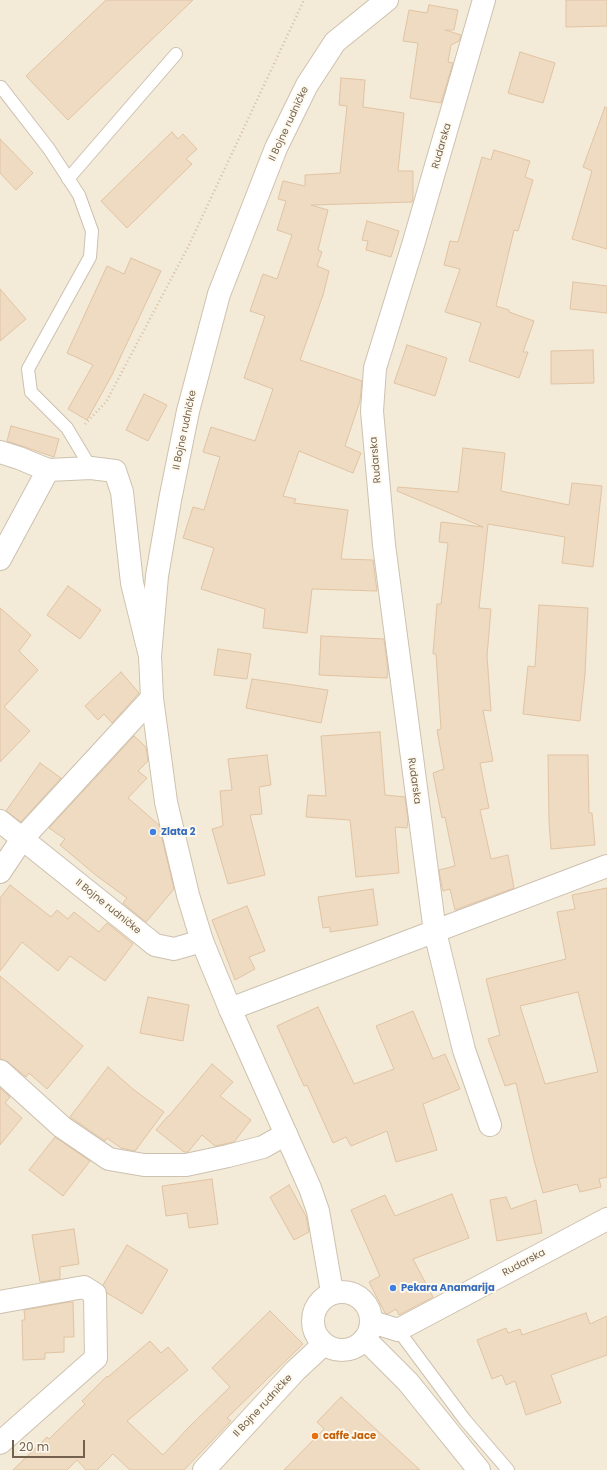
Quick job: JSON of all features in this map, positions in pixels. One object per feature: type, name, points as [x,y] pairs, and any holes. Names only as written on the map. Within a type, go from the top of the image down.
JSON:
[{"type":"street","name":"II Bojne rudničke","points":[[150,656],[157,576],[170,500],[188,411],[219,294],[276,148],[307,85],[335,42],[387,0]]},
{"type":"street","name":"Rudarska","points":[[484,0],[413,246],[375,368],[372,411],[384,545],[435,932],[464,1050],[490,1126]]},
{"type":"street","points":[[0,452],[48,470],[91,468],[114,471],[122,492],[132,583],[150,656],[152,698],[166,802],[188,895],[202,941],[230,1009],[310,1188],[318,1211],[332,1292]]},
{"type":"street","points":[[0,559],[48,470]]},
{"type":"street","points":[[0,872],[22,839],[152,698]]},
{"type":"street","name":"II Bojne rudničke","points":[[0,820],[155,945],[174,949],[202,941]]},
{"type":"street","points":[[230,1009],[607,866]]},
{"type":"street","points":[[0,1071],[62,1127],[109,1159],[144,1165],[186,1165],[263,1147],[286,1134]]},
{"type":"street","name":"Rudarska","points":[[398,1330],[607,1219]]},
{"type":"street","points":[[0,1302],[84,1287],[95,1294],[96,1358],[0,1443]]},
{"type":"street","points":[[346,1291],[362,1298],[367,1305],[371,1313],[368,1330],[359,1345],[350,1349],[341,1350],[324,1344],[317,1336],[313,1328],[312,1318],[320,1301],[332,1292],[346,1291]]},
{"type":"street","points":[[368,1330],[398,1330]]},
{"type":"street","points":[[368,1330],[479,1470]]},
{"type":"street","name":"II Bojne rudničke","points":[[204,1470],[295,1371],[324,1344]]},
{"type":"lane","points":[[68,179],[176,54]]},
{"type":"lane","points":[[1,87],[49,149],[68,179],[78,195],[92,231],[90,257],[28,369],[31,392],[67,428],[91,468]]},
{"type":"lane","points":[[398,1330],[465,1420],[508,1470]]},
{"type":"path","points":[[73,438],[106,402],[110,395],[188,247],[304,0]]},
{"type":"shaded area","points":[[0,0],[607,0],[607,1470],[0,1470]]},
{"type":"building","points":[[106,0],[193,0],[68,120],[26,76]]},
{"type":"building","points":[[566,0],[607,0],[607,26],[566,27]]},
{"type":"building","points":[[429,5],[458,10],[454,30],[445,30],[461,35],[459,41],[451,45],[448,62],[453,63],[441,103],[410,98],[418,43],[403,41],[409,10],[427,13]]},
{"type":"building","points":[[520,52],[555,63],[543,103],[508,93]]},
{"type":"building","points":[[341,78],[365,80],[363,107],[404,113],[398,171],[413,171],[413,199],[412,202],[311,205],[328,210],[318,250],[322,252],[317,266],[329,271],[323,295],[300,360],[362,381],[360,401],[345,446],[361,453],[353,473],[299,451],[283,496],[296,499],[294,503],[348,510],[341,559],[373,560],[377,591],[312,589],[307,633],[263,628],[265,609],[201,589],[214,548],[183,538],[193,507],[204,510],[220,457],[203,452],[211,427],[255,441],[273,389],[244,378],[265,316],[250,311],[263,274],[277,279],[292,235],[277,230],[286,201],[278,199],[283,181],[305,186],[305,175],[340,173],[347,106],[339,105]]},
{"type":"building","points":[[605,107],[607,108],[607,249],[572,239],[592,171],[583,167]]},
{"type":"building","points":[[172,132],[178,139],[183,134],[197,149],[186,159],[192,164],[127,228],[101,201]]},
{"type":"building","points":[[0,139],[33,173],[16,190],[0,173]]},
{"type":"building","points":[[494,150],[530,161],[525,177],[533,180],[518,231],[514,230],[496,306],[534,321],[523,352],[528,352],[519,378],[469,361],[481,323],[445,312],[460,269],[444,265],[450,241],[458,242],[482,157],[491,160]]},
{"type":"building","points":[[367,221],[399,231],[391,257],[366,250],[368,241],[362,240]]},
{"type":"building","points":[[131,258],[161,271],[112,375],[87,420],[68,409],[93,365],[67,353],[107,266],[124,274]]},
{"type":"building","points":[[573,282],[607,286],[607,313],[570,309]]},
{"type":"building","points":[[0,289],[26,319],[0,341]]},
{"type":"building","points":[[407,345],[447,358],[435,396],[394,383]]},
{"type":"building","points":[[593,350],[594,383],[551,384],[551,351]]},
{"type":"building","points":[[144,394],[167,405],[148,441],[126,430]]},
{"type":"building","points":[[11,426],[59,439],[54,457],[7,441]]},
{"type":"building","points":[[463,448],[505,453],[501,491],[569,505],[572,483],[602,486],[593,567],[562,563],[565,537],[488,524],[479,608],[491,609],[487,656],[491,711],[483,710],[493,761],[480,763],[489,808],[480,810],[491,859],[508,855],[514,888],[455,910],[450,889],[443,891],[440,877],[439,870],[455,866],[445,817],[442,818],[433,773],[444,769],[437,730],[441,729],[436,654],[433,654],[437,604],[441,604],[448,543],[439,542],[441,522],[483,527],[397,491],[398,487],[458,492]]},
{"type":"building","points":[[68,586],[101,610],[80,639],[47,615]]},
{"type":"building","points":[[539,605],[588,608],[585,674],[580,721],[523,714],[528,666],[535,667]]},
{"type":"building","points":[[0,608],[31,635],[19,651],[38,670],[4,707],[30,731],[0,762]]},
{"type":"building","points":[[321,636],[384,639],[388,670],[387,678],[319,675]]},
{"type":"building","points":[[218,649],[251,654],[247,679],[214,675]]},
{"type":"building","points":[[121,672],[139,693],[112,723],[104,714],[98,720],[85,706]]},
{"type":"building","points":[[252,679],[328,690],[321,723],[246,708]]},
{"type":"building","points":[[380,732],[385,795],[405,797],[408,820],[407,828],[395,827],[399,873],[356,877],[350,820],[306,817],[308,795],[326,796],[321,736]]},
{"type":"building","points":[[134,736],[146,747],[148,761],[138,771],[147,778],[128,798],[159,825],[174,889],[146,922],[123,903],[127,898],[97,876],[60,845],[65,839],[49,828]]},
{"type":"building","points":[[267,755],[271,785],[259,787],[262,814],[250,815],[265,875],[228,884],[212,829],[223,826],[220,791],[232,790],[228,759]]},
{"type":"building","points":[[548,755],[588,755],[589,813],[592,813],[595,845],[551,849]]},
{"type":"building","points":[[40,763],[61,778],[21,822],[6,811]]},
{"type":"building","points":[[10,885],[51,917],[57,910],[68,919],[74,912],[99,932],[107,923],[133,944],[105,981],[70,956],[58,971],[22,942],[0,971],[0,898]]},
{"type":"building","points":[[607,888],[607,1177],[599,1179],[601,1187],[580,1192],[577,1184],[543,1193],[516,1083],[505,1086],[488,1039],[500,1035],[486,979],[566,959],[557,912],[575,909],[572,895]],"holes":[[[578,992],[598,1072],[545,1084],[520,1006]]]},
{"type":"building","points":[[373,889],[378,925],[330,932],[330,927],[323,928],[318,897]]},
{"type":"building","points":[[247,906],[265,951],[249,957],[255,969],[235,980],[212,920]]},
{"type":"building","points":[[0,976],[83,1046],[47,1089],[29,1073],[26,1077],[8,1062],[0,1059]]},
{"type":"building","points":[[148,997],[189,1005],[183,1041],[140,1033]]},
{"type":"building","points":[[318,1007],[354,1084],[394,1069],[376,1026],[413,1011],[433,1059],[445,1054],[460,1089],[423,1104],[437,1150],[396,1162],[387,1131],[351,1146],[346,1137],[333,1143],[307,1085],[304,1086],[277,1026]]},
{"type":"building","points":[[212,1064],[233,1082],[220,1096],[251,1120],[234,1142],[215,1146],[202,1135],[188,1152],[184,1152],[156,1130]]},
{"type":"building","points":[[108,1067],[134,1090],[164,1112],[135,1151],[121,1148],[107,1138],[105,1141],[70,1117]]},
{"type":"building","points":[[0,1088],[10,1097],[5,1103],[22,1118],[0,1145]]},
{"type":"building","points":[[55,1137],[90,1161],[63,1196],[29,1170]]},
{"type":"building","points":[[212,1179],[218,1224],[189,1228],[187,1213],[166,1216],[162,1186]]},
{"type":"building","points":[[289,1185],[306,1216],[309,1232],[294,1240],[270,1197]]},
{"type":"building","points":[[452,1194],[469,1238],[413,1259],[433,1297],[399,1315],[396,1309],[388,1314],[385,1313],[369,1282],[380,1276],[351,1210],[385,1195],[395,1216]]},
{"type":"building","points":[[506,1197],[511,1209],[536,1200],[542,1233],[497,1241],[490,1200]]},
{"type":"building","points":[[74,1229],[79,1264],[60,1267],[60,1279],[40,1282],[32,1235]]},
{"type":"building","points":[[127,1245],[168,1270],[142,1314],[107,1293],[103,1285]]},
{"type":"building","points":[[73,1302],[74,1337],[64,1337],[64,1352],[45,1353],[45,1359],[23,1360],[22,1320],[25,1320],[24,1310]]},
{"type":"building","points":[[270,1311],[303,1344],[227,1418],[231,1421],[184,1470],[130,1470],[113,1454],[97,1470],[86,1470],[77,1460],[67,1470],[13,1470],[47,1437],[49,1439],[85,1404],[82,1401],[107,1376],[108,1377],[150,1341],[161,1353],[168,1347],[188,1370],[127,1421],[163,1455],[230,1387],[212,1368]]},
{"type":"building","points":[[586,1313],[590,1324],[607,1316],[607,1355],[551,1375],[561,1403],[526,1415],[515,1381],[506,1385],[502,1375],[492,1379],[477,1340],[506,1328],[508,1333],[520,1329],[522,1335]]},
{"type":"building","points":[[341,1397],[420,1470],[284,1470],[324,1429],[317,1422]]},
{"type":"place","name":"Zlata 2","points":[[153,832]]},
{"type":"place","name":"Pekara Anamarija","points":[[393,1288]]},
{"type":"place","name":"caffe Jace","points":[[315,1436]]}]
